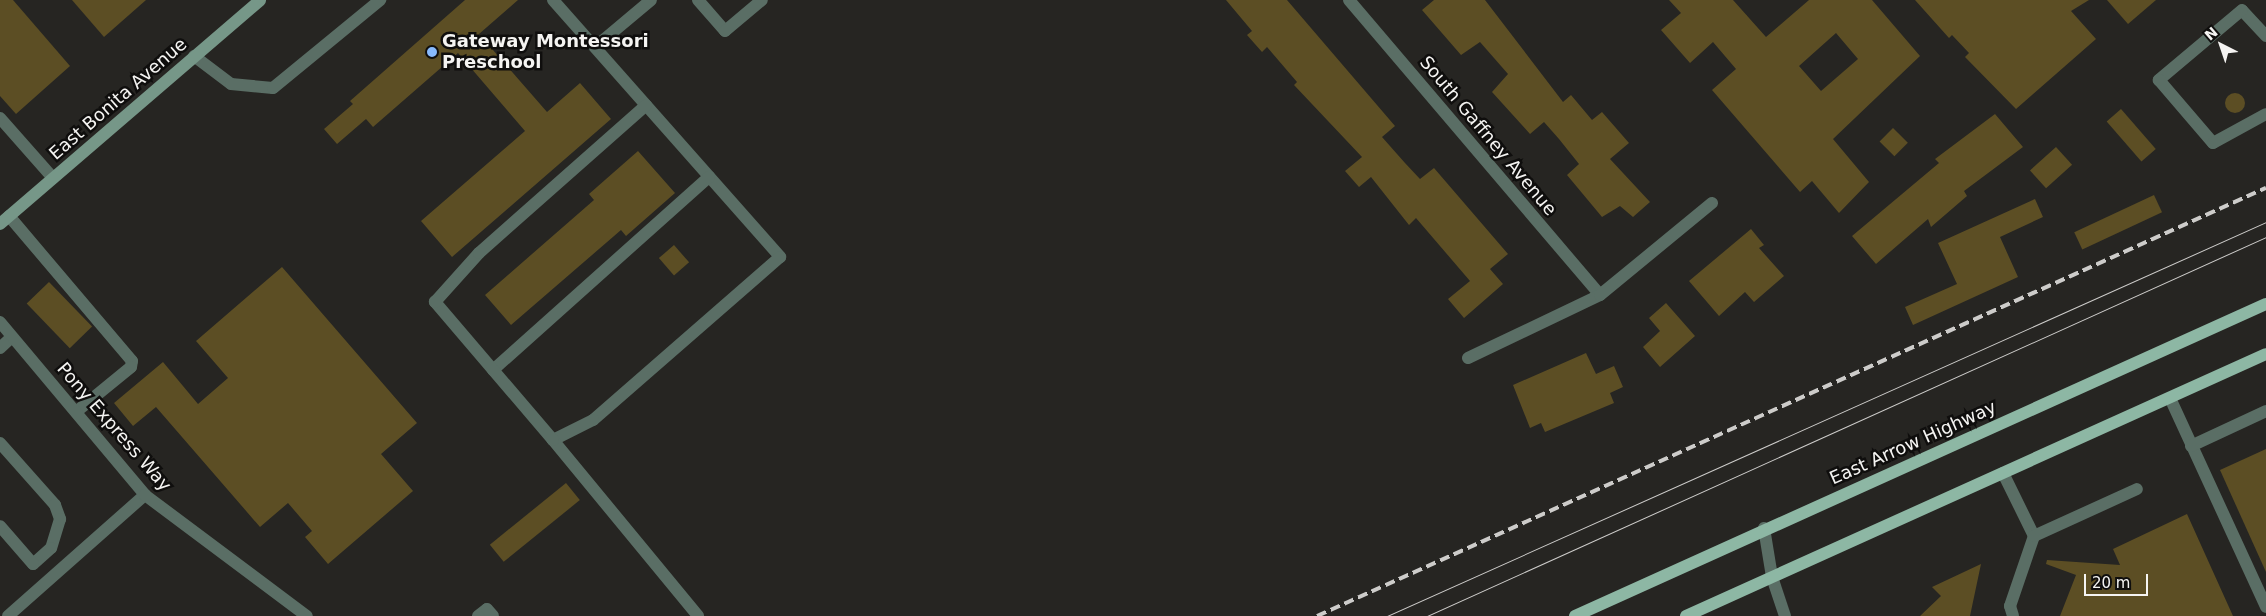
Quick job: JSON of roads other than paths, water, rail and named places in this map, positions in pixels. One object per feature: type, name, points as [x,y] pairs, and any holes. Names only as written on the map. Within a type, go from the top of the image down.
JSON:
[{"type":"main road","name":"East Bonita Avenue","points":[[5,220],[260,0]]},
{"type":"main road","name":"East Arrow Highway","points":[[1575,616],[1764,528],[2266,304]]},
{"type":"main road","points":[[1686,616],[2266,354]]},
{"type":"street","points":[[194,56],[231,84],[273,88],[380,0]]},
{"type":"street","points":[[553,0],[780,257],[593,420],[553,440]]},
{"type":"street","points":[[595,47],[651,0]]},
{"type":"street","points":[[698,0],[725,32],[762,0]]},
{"type":"street","name":"South Gaffney Avenue","points":[[1349,0],[1600,295]]},
{"type":"street","points":[[2266,36],[2242,10],[2159,80],[2213,143],[2266,114]]},
{"type":"street","points":[[646,105],[480,253],[435,302],[553,440],[698,616]]},
{"type":"street","points":[[0,118],[53,178]]},
{"type":"street","points":[[493,370],[710,177]]},
{"type":"street","points":[[1468,358],[1600,295],[1712,203]]},
{"type":"street","points":[[5,220],[132,361],[131,367],[76,412]]},
{"type":"street","name":"Pony Express Way","points":[[0,322],[145,495],[307,616]]},
{"type":"street","points":[[0,348],[12,337]]},
{"type":"street","points":[[2170,398],[2266,607]]},
{"type":"street","points":[[2191,446],[2266,411]]},
{"type":"street","points":[[0,443],[55,505],[60,519],[51,548],[33,564],[0,526]]},
{"type":"street","points":[[2003,473],[2034,536],[2010,606],[2013,616]]},
{"type":"street","points":[[2034,536],[2137,490]]},
{"type":"street","points":[[8,616],[145,495]]},
{"type":"street","points":[[1764,528],[1772,576],[1785,616]]},
{"type":"street","points":[[43,555],[58,572]]},
{"type":"street","points":[[478,616],[486,609],[493,616]]},
{"type":"tram line","points":[[1387,616],[2266,222]]},
{"type":"tram line","points":[[1427,616],[2266,237]]},
{"type":"railway","points":[[1317,616],[2266,188]]},
{"type":"place","name":"Gateway Montessori Preschool","points":[[432,52]]}]
